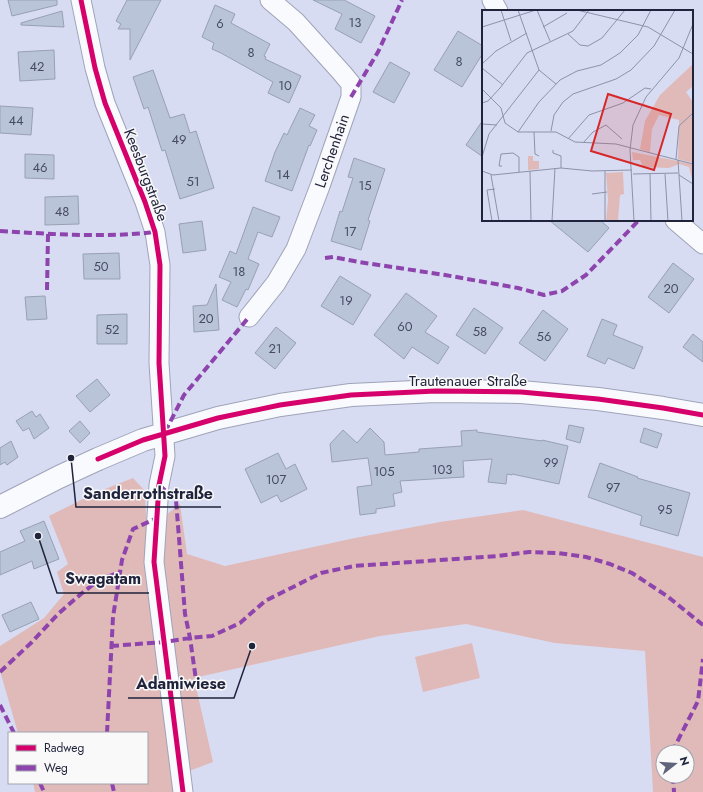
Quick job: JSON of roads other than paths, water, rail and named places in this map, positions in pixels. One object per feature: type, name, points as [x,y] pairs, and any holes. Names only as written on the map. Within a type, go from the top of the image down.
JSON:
[{"type":"street","name":"Keesburgstraße","points":[[81,0],[95,68],[105,103],[145,202],[155,232],[160,265],[159,363],[165,456],[159,485],[154,562],[183,792]]},
{"type":"street","name":"Lerchenhain","points":[[249,317],[276,282],[296,249],[351,98],[351,84],[342,73],[296,22],[270,0]]},
{"type":"street","points":[[492,0],[497,10]]},
{"type":"street","points":[[676,221],[703,244]]},
{"type":"street","name":"Trautenauer Straße","points":[[0,507],[59,477],[143,440],[218,418],[280,405],[351,395],[436,391],[521,392],[598,399],[703,415]]},
{"type":"place","name":"Sanderrothstraße","points":[[71,458]]},
{"type":"place","name":"Swagatam","points":[[38,536]]},
{"type":"place","name":"Adamiwiese","points":[[252,646]]}]
